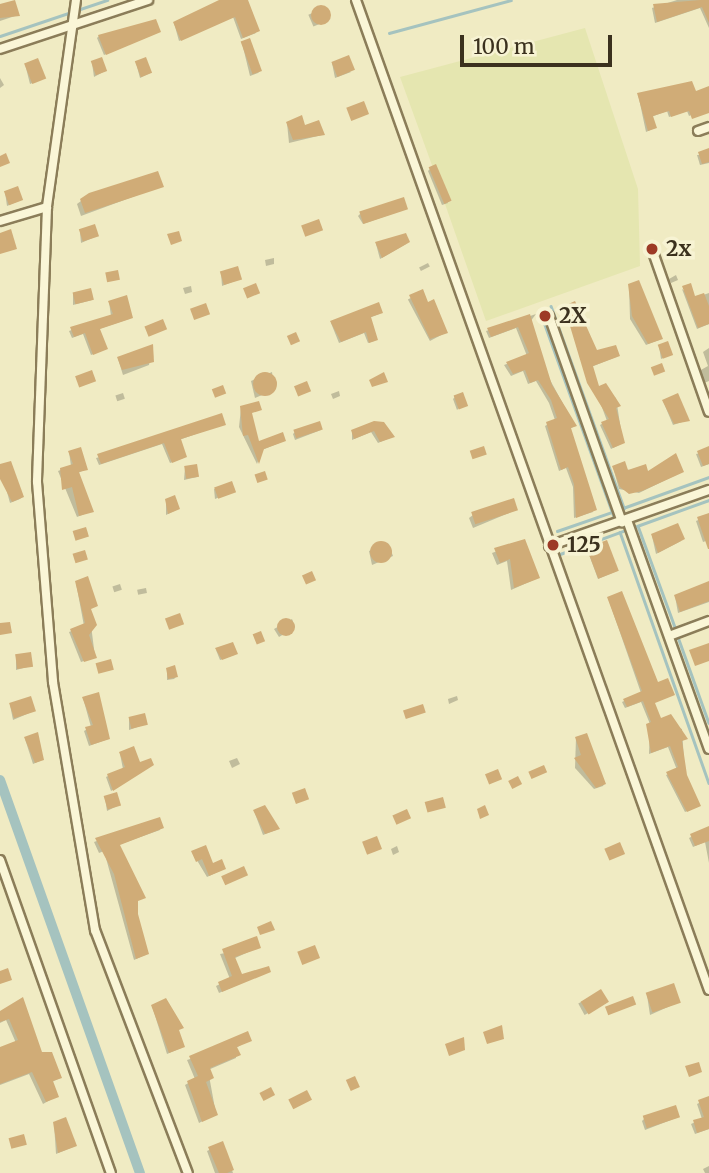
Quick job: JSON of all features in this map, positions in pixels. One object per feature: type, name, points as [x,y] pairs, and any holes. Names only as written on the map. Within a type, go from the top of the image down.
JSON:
[{"type":"street","points":[[76,0],[47,207],[37,482],[53,682],[72,817],[95,930],[188,1173]]},
{"type":"street","points":[[0,49],[148,0]]},
{"type":"street","points":[[356,0],[709,990]]},
{"type":"street","points":[[698,131],[709,127]]},
{"type":"street","points":[[0,221],[47,207]]},
{"type":"street","points":[[654,255],[709,412]]},
{"type":"street","points":[[549,316],[709,747]]},
{"type":"street","points":[[549,546],[709,490]]},
{"type":"street","points":[[669,636],[709,621]]},
{"type":"street","points":[[0,860],[111,1173]]},
{"type":"green space","points":[[585,28],[638,189],[640,266],[486,321],[445,204],[452,201],[437,179],[400,77]]},
{"type":"building","points":[[15,0],[20,16],[0,18],[0,4]]},
{"type":"building","points":[[219,0],[248,0],[260,31],[243,38],[235,17],[181,41],[173,22]]},
{"type":"building","points":[[709,0],[709,23],[702,7],[657,22],[653,4]]},
{"type":"building","points":[[321,5],[328,8],[331,15],[328,22],[321,25],[314,22],[311,15],[314,8]]},
{"type":"building","points":[[156,19],[161,32],[106,55],[98,35]]},
{"type":"building","points":[[250,38],[262,71],[253,74],[241,41]]},
{"type":"building","points":[[349,55],[355,70],[337,77],[331,62]]},
{"type":"building","points":[[102,57],[107,71],[96,75],[91,61]]},
{"type":"building","points":[[146,57],[152,73],[141,77],[135,61]]},
{"type":"building","points":[[38,58],[46,78],[32,84],[24,64]]},
{"type":"building","points":[[692,81],[696,91],[709,86],[709,113],[692,119],[689,111],[671,117],[669,111],[653,116],[657,128],[648,131],[637,93]]},
{"type":"building","points":[[364,101],[369,114],[351,121],[346,108]]},
{"type":"building","points":[[302,115],[305,125],[319,120],[325,135],[293,140],[286,122]]},
{"type":"building","points":[[709,148],[709,162],[702,164],[698,152]]},
{"type":"building","points":[[6,153],[10,163],[0,167],[0,156]]},
{"type":"building","points":[[436,164],[452,201],[444,204],[429,167]]},
{"type":"building","points":[[158,171],[164,187],[85,213],[80,199],[89,193]]},
{"type":"building","points":[[18,186],[23,200],[9,205],[4,191]]},
{"type":"building","points":[[404,197],[408,209],[363,224],[359,212]]},
{"type":"building","points":[[319,219],[323,230],[305,237],[301,225]]},
{"type":"building","points":[[95,224],[99,236],[83,242],[79,229]]},
{"type":"building","points":[[11,229],[17,249],[0,254],[0,233]]},
{"type":"building","points":[[179,231],[182,241],[171,245],[167,234]]},
{"type":"building","points":[[406,233],[410,242],[382,258],[375,242]]},
{"type":"building","points":[[238,266],[242,279],[224,285],[220,272]]},
{"type":"building","points":[[118,270],[120,280],[107,282],[105,272]]},
{"type":"building","points":[[639,280],[663,339],[648,344],[632,316],[628,284]]},
{"type":"building","points":[[256,283],[260,293],[247,298],[243,288]]},
{"type":"building","points":[[691,283],[695,296],[704,293],[709,306],[709,324],[698,328],[682,286]]},
{"type":"building","points":[[91,288],[94,300],[75,304],[73,293]]},
{"type":"building","points":[[423,289],[428,302],[434,299],[448,333],[430,339],[409,295]]},
{"type":"building","points":[[127,295],[133,318],[100,329],[108,349],[93,355],[85,333],[74,337],[70,327],[113,314],[108,301]]},
{"type":"building","points":[[575,301],[597,350],[616,345],[620,356],[593,366],[599,386],[606,383],[621,406],[616,408],[625,443],[613,448],[601,422],[609,419],[587,383],[564,306]]},
{"type":"building","points":[[379,302],[383,313],[371,317],[378,340],[369,343],[366,332],[341,342],[330,321]]},
{"type":"building","points":[[206,303],[210,314],[194,320],[190,309]]},
{"type":"building","points":[[530,314],[552,385],[577,426],[571,428],[597,510],[576,518],[574,484],[568,467],[561,470],[546,422],[557,418],[551,400],[538,380],[530,383],[525,370],[513,374],[506,362],[529,353],[518,327],[491,337],[487,328]]},
{"type":"building","points":[[163,319],[167,329],[149,337],[144,326]]},
{"type":"building","points":[[296,332],[300,341],[291,345],[287,336]]},
{"type":"building","points":[[668,341],[673,355],[663,359],[658,345]]},
{"type":"building","points":[[153,344],[154,362],[122,370],[117,357]]},
{"type":"building","points":[[662,363],[665,371],[654,376],[651,367]]},
{"type":"building","points":[[92,370],[96,381],[79,387],[75,376]]},
{"type":"building","points":[[265,372],[276,379],[277,384],[270,395],[265,396],[254,389],[253,384],[260,373]]},
{"type":"building","points":[[384,372],[388,382],[372,387],[369,380]]},
{"type":"building","points":[[307,381],[311,391],[298,396],[294,386]]},
{"type":"building","points":[[223,385],[226,393],[215,398],[212,389]]},
{"type":"building","points":[[463,392],[468,406],[459,410],[454,395]]},
{"type":"building","points":[[678,393],[690,421],[674,424],[662,400]]},
{"type":"building","points":[[259,401],[262,410],[252,413],[259,441],[283,432],[286,441],[264,449],[259,464],[248,435],[243,436],[240,406]]},
{"type":"building","points":[[222,413],[226,425],[181,439],[187,457],[172,463],[164,443],[101,464],[97,454]]},
{"type":"building","points":[[320,421],[323,430],[296,438],[293,430]]},
{"type":"building","points":[[374,421],[384,422],[395,437],[380,442],[374,431],[354,439],[351,430]]},
{"type":"building","points":[[484,446],[487,455],[473,459],[470,451]]},
{"type":"building","points":[[709,446],[709,464],[703,466],[697,451]]},
{"type":"building","points":[[81,447],[88,470],[79,472],[94,512],[79,516],[72,487],[62,490],[60,468],[73,464],[68,451]]},
{"type":"building","points":[[676,453],[684,472],[642,491],[629,494],[620,487],[612,466],[625,461],[628,470],[646,464],[648,471]]},
{"type":"building","points":[[11,461],[24,497],[12,502],[0,479],[0,464]]},
{"type":"building","points":[[197,464],[199,477],[186,479],[184,466]]},
{"type":"building","points":[[265,471],[268,480],[257,483],[255,474]]},
{"type":"building","points":[[232,481],[236,492],[218,499],[214,487]]},
{"type":"building","points":[[175,495],[180,509],[168,514],[165,499]]},
{"type":"building","points":[[514,498],[518,510],[475,524],[471,512]]},
{"type":"building","points":[[709,513],[709,549],[708,549],[697,517]]},
{"type":"building","points":[[678,523],[685,539],[658,553],[651,534]]},
{"type":"building","points":[[86,527],[89,537],[76,541],[73,531]]},
{"type":"building","points":[[525,539],[540,578],[514,588],[510,559],[500,563],[494,548]]},
{"type":"building","points":[[607,540],[619,571],[598,579],[586,548]]},
{"type":"building","points":[[381,541],[389,544],[392,552],[389,560],[381,563],[373,560],[370,552],[373,544]]},
{"type":"building","points":[[85,550],[88,560],[75,563],[73,554]]},
{"type":"building","points":[[312,571],[316,580],[306,585],[302,575]]},
{"type":"building","points":[[88,576],[98,606],[91,609],[97,625],[89,635],[97,658],[84,662],[70,629],[85,623],[75,581]]},
{"type":"building","points":[[709,581],[709,601],[680,612],[674,595]]},
{"type":"building","points":[[622,591],[658,682],[668,678],[675,695],[655,703],[661,718],[671,714],[688,739],[682,741],[687,775],[701,806],[687,812],[666,772],[678,767],[670,746],[651,753],[646,724],[651,722],[643,701],[627,707],[623,699],[642,691],[607,597]]},
{"type":"building","points":[[180,613],[184,624],[169,630],[165,618]]},
{"type":"building","points":[[286,618],[292,621],[295,627],[292,633],[286,636],[280,633],[277,627],[280,621]]},
{"type":"building","points":[[10,622],[12,633],[0,635],[0,623]]},
{"type":"building","points":[[261,631],[265,641],[257,645],[253,634]]},
{"type":"building","points":[[233,642],[238,654],[222,660],[215,648]]},
{"type":"building","points":[[709,643],[709,661],[695,666],[689,650]]},
{"type":"building","points":[[31,652],[33,667],[17,669],[15,654]]},
{"type":"building","points":[[111,659],[114,670],[98,674],[96,663]]},
{"type":"building","points":[[175,665],[178,677],[168,679],[166,668]]},
{"type":"building","points":[[99,692],[110,739],[91,745],[85,727],[93,725],[82,697]]},
{"type":"building","points":[[31,696],[36,711],[14,718],[9,703]]},
{"type":"building","points":[[423,704],[426,713],[406,719],[403,710]]},
{"type":"building","points":[[145,713],[148,725],[131,729],[129,717]]},
{"type":"building","points":[[38,732],[44,760],[35,763],[24,737]]},
{"type":"building","points":[[587,733],[606,784],[596,788],[574,758],[581,755],[575,737]]},
{"type":"building","points":[[134,746],[140,762],[151,758],[154,765],[113,791],[107,774],[125,767],[119,752]]},
{"type":"building","points":[[544,765],[547,772],[531,779],[528,772]]},
{"type":"building","points":[[498,769],[502,779],[489,784],[485,774]]},
{"type":"building","points":[[518,776],[522,784],[512,789],[508,781]]},
{"type":"building","points":[[305,788],[309,799],[296,804],[292,793]]},
{"type":"building","points":[[117,792],[121,805],[108,809],[104,796]]},
{"type":"building","points":[[443,797],[446,808],[427,813],[425,802]]},
{"type":"building","points":[[265,805],[280,829],[265,834],[253,810]]},
{"type":"building","points":[[485,805],[489,815],[480,819],[477,809]]},
{"type":"building","points":[[407,809],[411,818],[396,825],[392,816]]},
{"type":"building","points":[[160,817],[164,828],[120,845],[146,898],[138,901],[138,914],[149,954],[136,959],[114,874],[95,838]]},
{"type":"building","points":[[709,826],[709,841],[695,846],[690,834]]},
{"type":"building","points":[[377,836],[382,849],[367,855],[362,842]]},
{"type":"building","points":[[620,842],[625,854],[609,861],[604,849]]},
{"type":"building","points":[[206,845],[213,863],[222,859],[226,869],[209,876],[202,859],[196,862],[191,851]]},
{"type":"building","points":[[244,866],[248,875],[225,885],[221,876]]},
{"type":"building","points":[[271,921],[275,930],[260,935],[257,927]]},
{"type":"building","points":[[257,936],[261,948],[235,957],[242,974],[269,966],[271,972],[222,992],[218,982],[232,976],[222,949]]},
{"type":"building","points":[[315,945],[320,958],[302,965],[297,952]]},
{"type":"building","points":[[8,968],[12,980],[0,984],[0,971]]},
{"type":"building","points":[[674,983],[681,1003],[652,1013],[646,993]]},
{"type":"building","points":[[601,989],[609,1002],[589,1014],[581,1002]]},
{"type":"building","points":[[633,996],[636,1004],[608,1015],[605,1007]]},
{"type":"building","points":[[23,997],[42,1052],[52,1052],[62,1078],[53,1081],[59,1097],[46,1102],[32,1072],[0,1084],[0,1047],[18,1040],[9,1019],[0,1022],[0,1011]]},
{"type":"building","points":[[166,998],[184,1028],[179,1030],[185,1047],[169,1053],[151,1005]]},
{"type":"building","points":[[502,1025],[504,1039],[487,1044],[483,1032]]},
{"type":"building","points":[[248,1031],[252,1041],[237,1047],[241,1055],[210,1068],[214,1078],[206,1082],[218,1115],[202,1122],[187,1081],[198,1076],[189,1056]]},
{"type":"building","points":[[464,1037],[465,1050],[449,1056],[445,1044]]},
{"type":"building","points":[[699,1062],[702,1072],[689,1077],[685,1066]]},
{"type":"building","points":[[355,1076],[360,1087],[351,1091],[346,1080]]},
{"type":"building","points":[[271,1087],[275,1095],[264,1101],[259,1093]]},
{"type":"building","points":[[307,1090],[312,1100],[293,1109],[288,1100]]},
{"type":"building","points":[[709,1096],[709,1129],[697,1133],[693,1120],[704,1117],[698,1100]]},
{"type":"building","points":[[676,1105],[680,1117],[647,1128],[643,1116]]},
{"type":"building","points":[[66,1117],[77,1146],[58,1153],[53,1122]]},
{"type":"building","points":[[24,1134],[27,1145],[11,1149],[9,1138]]},
{"type":"building","points":[[223,1141],[234,1170],[219,1173],[208,1147]]},
{"type":"waterway","points":[[0,36],[107,0]]},
{"type":"waterway","points":[[389,33],[511,0]]},
{"type":"waterway","points":[[551,306],[624,508]]},
{"type":"waterway","points":[[540,311],[614,516]]},
{"type":"waterway","points":[[623,508],[709,477]]},
{"type":"waterway","points":[[637,526],[709,500]]},
{"type":"waterway","points":[[557,531],[612,512]]},
{"type":"waterway","points":[[638,526],[675,627]]},
{"type":"waterway","points":[[560,554],[623,531]]},
{"type":"waterway","points":[[620,532],[709,783]]},
{"type":"waterway","points":[[678,637],[709,723]]},
{"type":"waterway","points":[[0,780],[140,1173]]},
{"type":"place","name":"2x","points":[[652,249]]},
{"type":"place","name":"2X","points":[[545,316]]},
{"type":"place","name":"125","points":[[553,545]]}]
